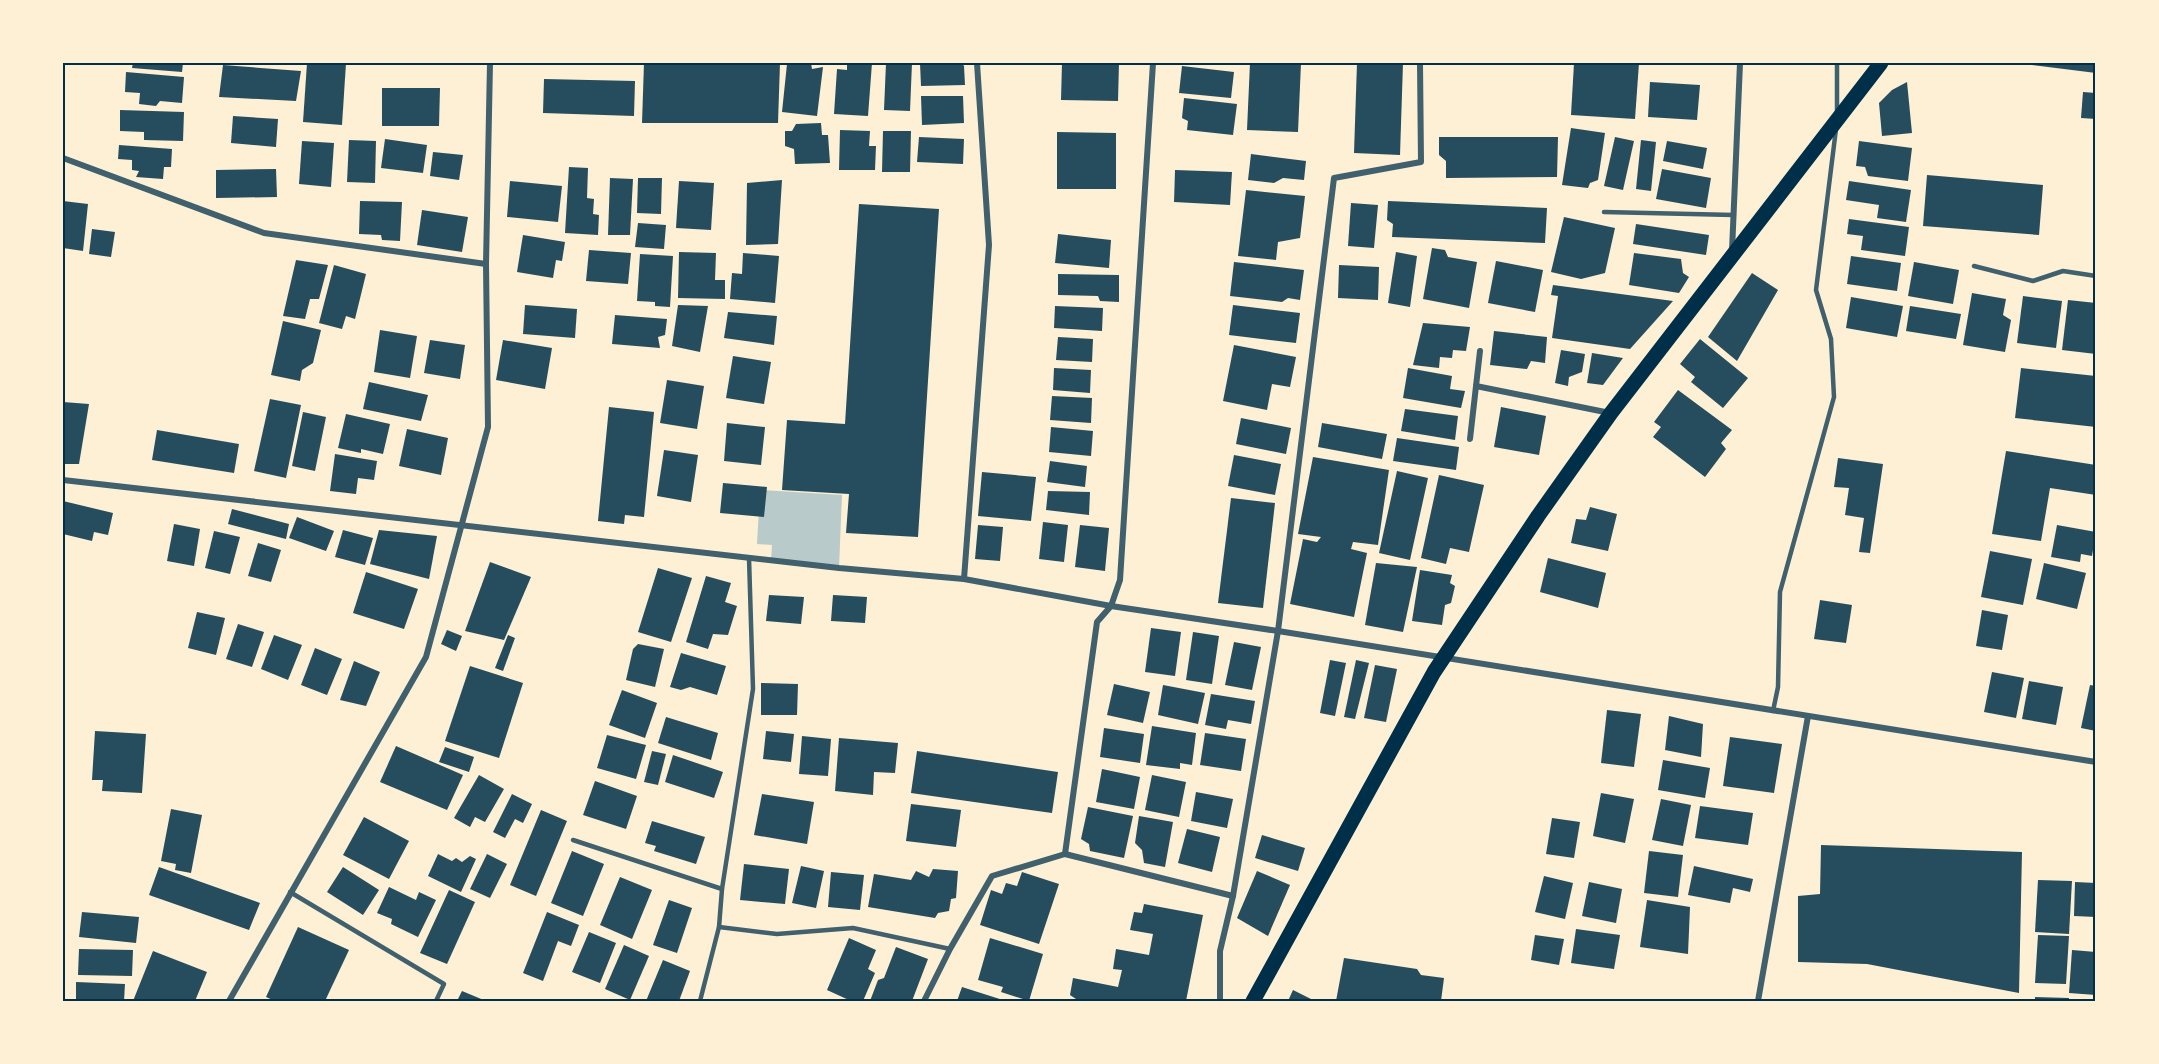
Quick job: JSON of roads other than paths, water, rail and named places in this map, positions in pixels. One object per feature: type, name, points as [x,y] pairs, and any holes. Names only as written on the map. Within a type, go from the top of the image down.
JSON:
[{"type":"main road","points":[[1253,1001],[1443,657],[1611,413],[1881,63]]},
{"type":"street","points":[[229,1001],[426,657],[488,427],[486,264],[490,63]]},
{"type":"street","points":[[964,579],[989,245],[977,63]]},
{"type":"street","points":[[1065,854],[1097,622],[1111,606],[1120,580],[1153,63]]},
{"type":"street","points":[[1220,1001],[1220,951],[1233,896],[1278,631],[1334,178],[1421,162],[1420,63]]},
{"type":"street","points":[[1732,257],[1740,63]]},
{"type":"street","points":[[63,158],[264,233],[486,264]]},
{"type":"street","points":[[1470,439],[1480,351]]},
{"type":"street","points":[[1476,386],[1611,413]]},
{"type":"street","points":[[63,480],[748,558],[964,579],[1111,606],[2096,762]]},
{"type":"street","points":[[1758,1001],[1808,716]]},
{"type":"street","points":[[924,1001],[950,949],[992,876],[1065,854],[1233,896]]},
{"type":"lane","points":[[1773,711],[1778,687],[1780,591],[1834,397],[1831,339],[1816,290],[1838,118],[1837,63]]},
{"type":"lane","points":[[1604,212],[1734,215]]},
{"type":"lane","points":[[1974,266],[2033,282],[2063,271],[2096,276]]},
{"type":"lane","points":[[700,1001],[719,927],[722,889],[753,689],[748,558]]},
{"type":"lane","points":[[573,840],[722,889]]},
{"type":"lane","points":[[290,892],[444,984],[436,1001]]},
{"type":"lane","points":[[719,927],[777,934],[853,928],[950,949]]}]
